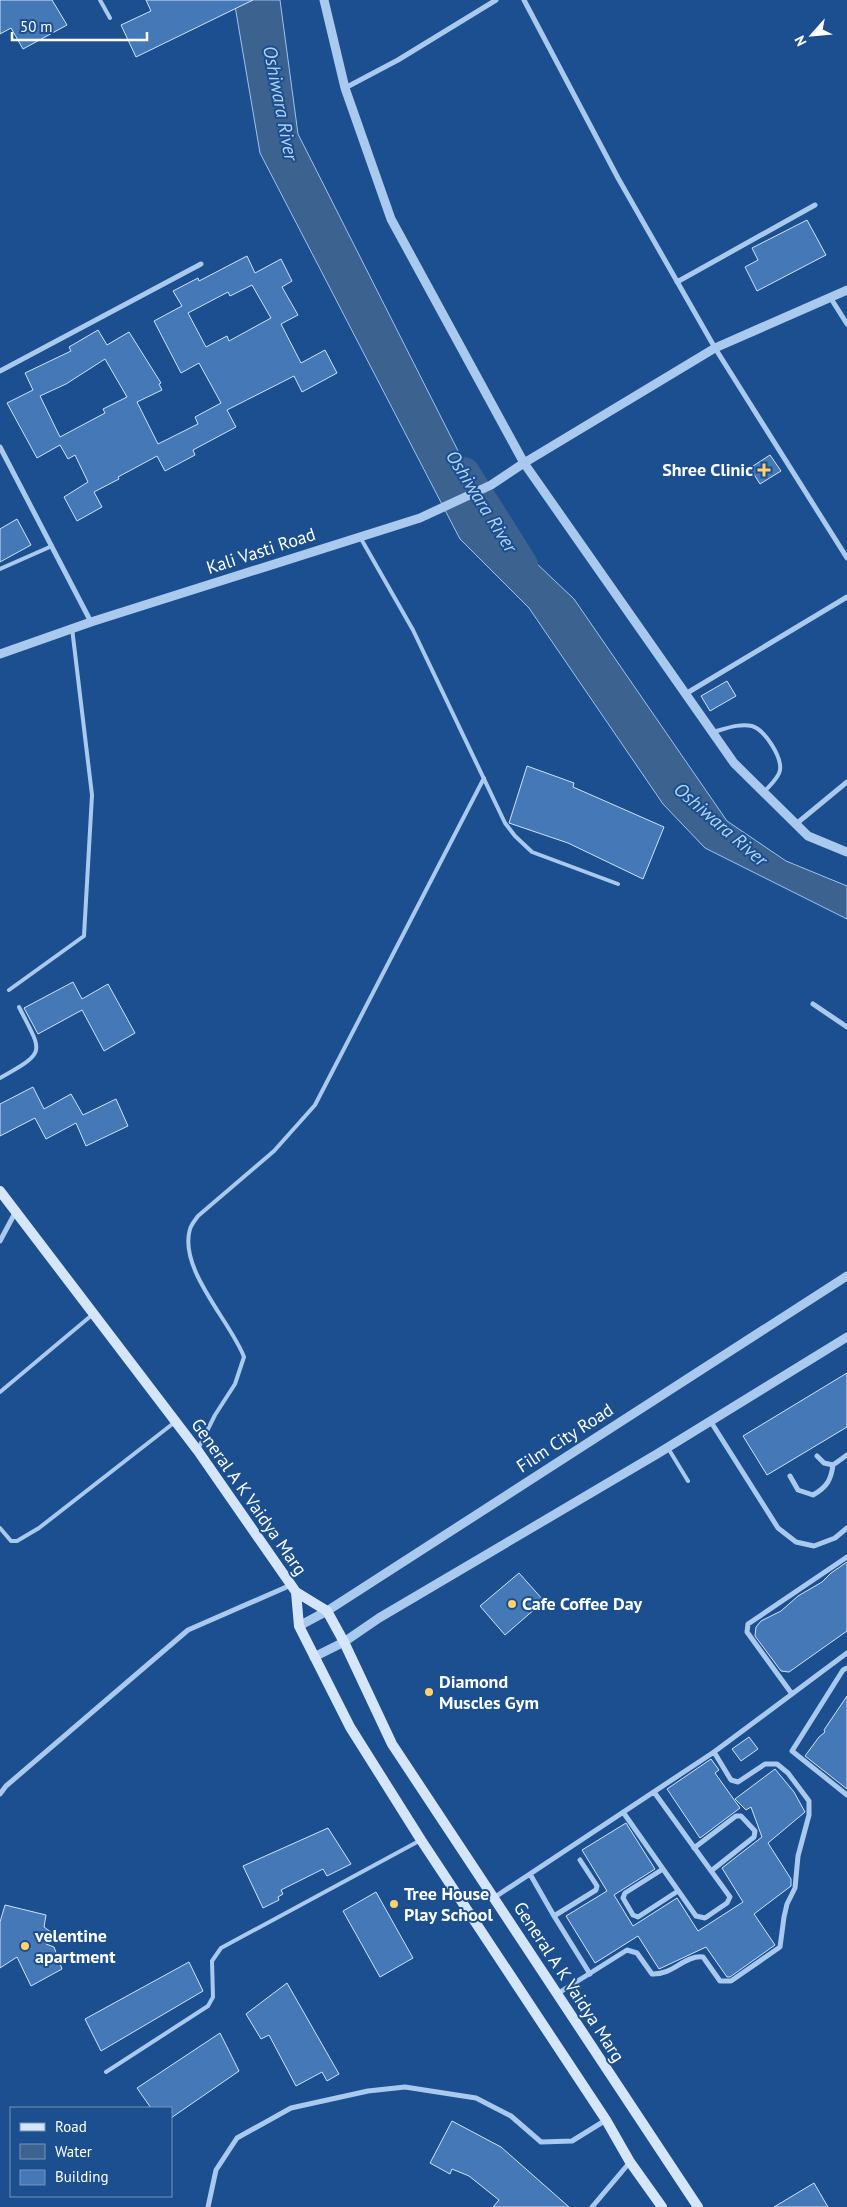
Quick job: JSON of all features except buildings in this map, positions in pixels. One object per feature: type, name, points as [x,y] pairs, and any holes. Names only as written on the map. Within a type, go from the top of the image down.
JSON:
[{"type":"main road","name":"General A K Vaidya Marg","points":[[0,1191],[198,1451],[294,1589],[327,1611],[344,1642],[392,1744],[698,2207]]},
{"type":"main road","points":[[294,1589],[299,1626],[350,1727],[421,1840],[606,2120],[630,2162],[662,2207]]},
{"type":"street","points":[[324,0],[345,88],[391,219],[524,462],[734,762],[808,836],[847,852]]},
{"type":"street","points":[[345,88],[398,60],[496,0]]},
{"type":"street","points":[[524,0],[618,178],[715,348],[847,558]]},
{"type":"street","points":[[678,282],[815,205]]},
{"type":"street","points":[[0,371],[201,264]]},
{"type":"street","name":"Kali Vasti Road","points":[[0,654],[72,628],[420,518],[491,485],[524,462],[715,348],[847,290]]},
{"type":"street","points":[[830,296],[847,324]]},
{"type":"street","points":[[0,447],[91,622]]},
{"type":"street","points":[[687,694],[847,597]]},
{"type":"street","points":[[796,824],[847,782]]},
{"type":"street","points":[[813,1004],[847,1027]]},
{"type":"street","points":[[0,1241],[16,1210]]},
{"type":"street","name":"Film City Road","points":[[299,1626],[327,1611],[847,1276]]},
{"type":"street","points":[[314,1657],[344,1642],[379,1618],[657,1454],[667,1446],[711,1422],[847,1337]]},
{"type":"street","points":[[711,1422],[778,1528],[796,1542],[814,1546],[835,1538],[847,1528]]},
{"type":"street","points":[[790,1476],[798,1490],[813,1495],[825,1488],[831,1478],[833,1465],[847,1455]]},
{"type":"street","points":[[817,1456],[824,1463],[833,1465]]},
{"type":"street","points":[[792,1694],[747,1632],[748,1624],[847,1557]]},
{"type":"street","points":[[0,1794],[6,1786],[188,1630],[294,1589]]},
{"type":"street","points":[[494,1897],[714,1752],[847,1653]]},
{"type":"street","points":[[847,1668],[843,1670],[792,1751],[847,1795]]},
{"type":"street","points":[[556,1994],[627,1950],[637,1953],[652,1974],[663,1975],[695,1956],[703,1958],[720,1981],[731,1981],[780,1947],[785,1910],[795,1888],[798,1856],[809,1815],[809,1801],[788,1773],[777,1764],[765,1764],[738,1782],[731,1780],[714,1752]]},
{"type":"street","points":[[0,1789],[6,1786]]},
{"type":"street","points":[[623,1812],[696,1916],[705,1918],[727,1903],[730,1897],[654,1792]]},
{"type":"street","points":[[694,1848],[736,1816],[742,1816],[755,1831],[754,1837],[711,1871]]},
{"type":"street","points":[[554,1916],[596,1890],[597,1886],[580,1860]]},
{"type":"street","points":[[663,1869],[625,1893],[623,1898],[633,1915],[638,1917],[678,1892]]},
{"type":"street","points":[[530,1874],[590,1974]]},
{"type":"street","points":[[208,2207],[216,2170],[238,2138],[291,2108],[358,2093],[406,2087],[476,2098],[511,2116],[542,2142],[572,2141],[606,2120]]},
{"type":"street","points":[[592,2207],[630,2162]]},
{"type":"lane","points":[[100,0],[110,18]]},
{"type":"lane","points":[[359,537],[413,630],[505,823],[515,836],[532,852],[618,884]]},
{"type":"lane","points":[[0,569],[52,546]]},
{"type":"lane","points":[[9,990],[84,936],[92,795],[72,628]]},
{"type":"lane","points":[[713,732],[744,725],[759,729],[767,737],[780,762],[780,769],[778,776],[764,792]]},
{"type":"lane","points":[[198,1451],[215,1415],[235,1384],[244,1358],[240,1345],[198,1279],[193,1265],[190,1230],[198,1216],[274,1151],[315,1105],[484,778]]},
{"type":"lane","points":[[0,1078],[29,1062],[36,1055],[37,1043],[19,1007]]},
{"type":"lane","points":[[0,1392],[94,1314]]},
{"type":"lane","points":[[0,1528],[11,1540],[17,1541],[39,1528],[175,1422]]},
{"type":"lane","points":[[667,1446],[688,1481]]},
{"type":"lane","points":[[106,2072],[208,2006],[213,1997],[212,1960],[221,1948],[421,1840]]},
{"type":"water","points":[[234,0],[280,0],[298,134],[495,524],[574,599],[727,821],[786,861],[847,886],[847,919],[705,848],[663,804],[529,608],[460,539],[260,153]]},
{"type":"waterway","name":"Oshiwara River","points":[[464,473],[522,565]]},
{"type":"place","name":"Shree Clinic","points":[[764,470]]},
{"type":"place","name":"Cafe Coffee Day","points":[[512,1604]]},
{"type":"place","name":"Diamond Muscles Gym","points":[[429,1692]]},
{"type":"place","name":"Tree House Play School","points":[[394,1904]]},
{"type":"place","name":"velentine apartment","points":[[25,1946]]}]
